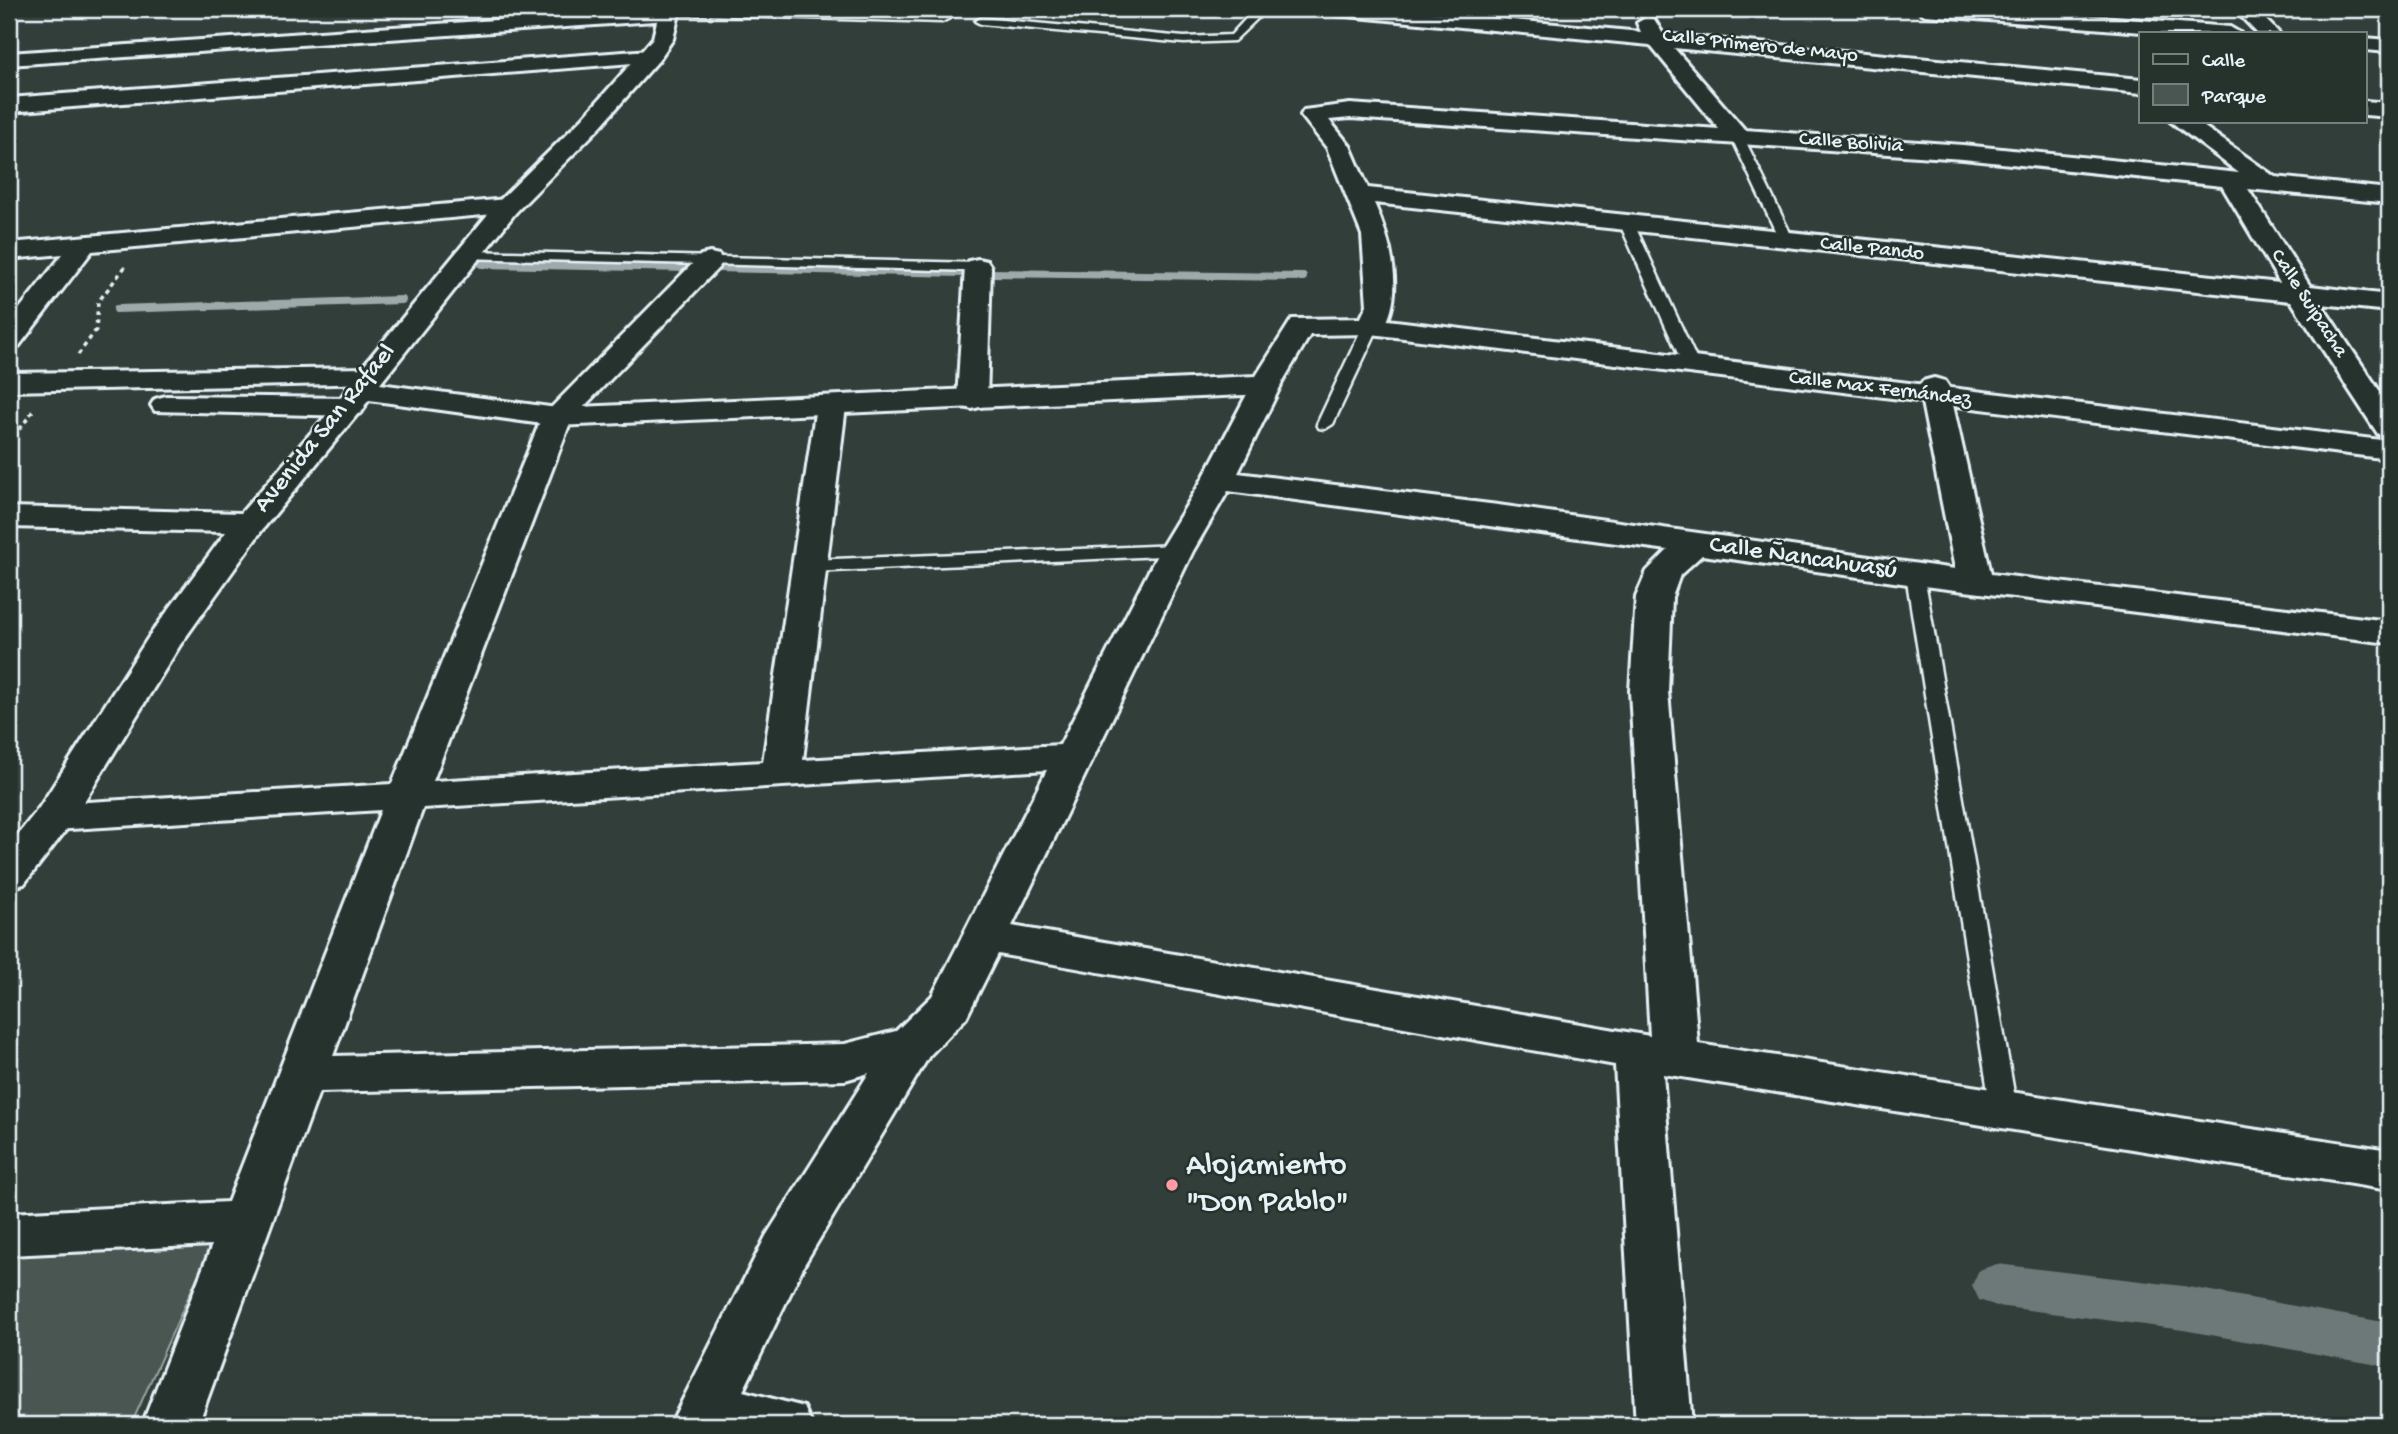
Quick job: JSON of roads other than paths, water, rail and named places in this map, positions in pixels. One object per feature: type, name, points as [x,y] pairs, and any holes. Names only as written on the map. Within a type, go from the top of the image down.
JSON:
[{"type":"street","name":"Calle Primero de Mayo","points":[[1336,9],[1654,37],[2137,88]]},
{"type":"street","points":[[1639,9],[1654,37],[1737,136]]},
{"type":"street","points":[[1925,9],[2217,32]]},
{"type":"street","points":[[2244,9],[2268,32]]},
{"type":"street","name":"Avenida San Rafael","points":[[9,874],[54,817],[163,643],[250,523],[507,207],[590,124],[650,56],[663,39],[669,11]]},
{"type":"street","points":[[9,59],[669,11]]},
{"type":"street","points":[[2366,44],[2389,46]]},
{"type":"street","points":[[9,104],[650,56]]},
{"type":"street","points":[[2366,108],[2389,110]]},
{"type":"street","name":"Calle Bolivia","points":[[1356,194],[1338,146],[1312,115],[1350,111],[1976,153],[2389,195]]},
{"type":"street","points":[[2182,122],[2268,183]]},
{"type":"street","name":"Calle Suipacha","points":[[2230,179],[2300,293],[2389,427]]},
{"type":"street","points":[[1356,194],[1375,235],[1381,305],[1373,322]]},
{"type":"street","name":"Calle Pando","points":[[1356,194],[1787,242],[2389,303]]},
{"type":"street","points":[[9,251],[507,207]]},
{"type":"street","points":[[9,340],[83,246]]},
{"type":"street","points":[[170,1425],[407,796],[556,417],[710,261]]},
{"type":"street","points":[[972,400],[978,267]]},
{"type":"street","name":"Calle Max Fernández","points":[[1266,385],[1302,325],[1316,328],[1373,322],[2389,450]]},
{"type":"street","points":[[9,382],[58,381],[360,391],[556,417],[1266,385],[1218,480],[1176,551],[950,1006],[912,1044],[785,1251],[702,1417],[784,1425]]},
{"type":"street","points":[[23,404],[360,391]]},
{"type":"street","points":[[1934,392],[1975,580]]},
{"type":"street","name":"Calle Max Fernández","points":[[1934,392],[2389,441]]},
{"type":"street","points":[[781,773],[831,405]]},
{"type":"street","name":"Calle Ñancahuasú","points":[[1218,480],[1914,575],[1975,580],[2389,632]]},
{"type":"street","points":[[9,517],[250,523]]},
{"type":"street","points":[[1664,1425],[1649,691],[1654,597],[1664,571],[1695,543]]},
{"type":"street","points":[[54,817],[1073,756]]},
{"type":"street","points":[[986,937],[1656,1054],[2389,1170]]},
{"type":"street","points":[[302,1075],[845,1062],[912,1044]]},
{"type":"street","points":[[9,1234],[246,1222]]},
{"type":"lane","points":[[669,11],[942,19],[961,9]]},
{"type":"lane","points":[[981,21],[1184,40],[1234,38],[1256,14],[1268,9]]},
{"type":"lane","points":[[1737,136],[1787,242]]},
{"type":"lane","points":[[1627,224],[1690,361]]},
{"type":"lane","points":[[468,255],[978,267]]},
{"type":"lane","points":[[1325,424],[1373,322]]},
{"type":"lane","points":[[810,566],[1176,551]]},
{"type":"lane","points":[[1914,575],[2004,1110]]},
{"type":"waterway","points":[[482,264],[689,268]]},
{"type":"waterway","points":[[716,268],[964,273]]},
{"type":"waterway","points":[[991,273],[1303,277]]},
{"type":"waterway","points":[[117,309],[402,300]]},
{"type":"waterway","points":[[1997,1285],[2183,1308],[2389,1345]]},
{"type":"place","name":"Alojamiento \"Don Pablo\"","points":[[1172,1185]]}]
